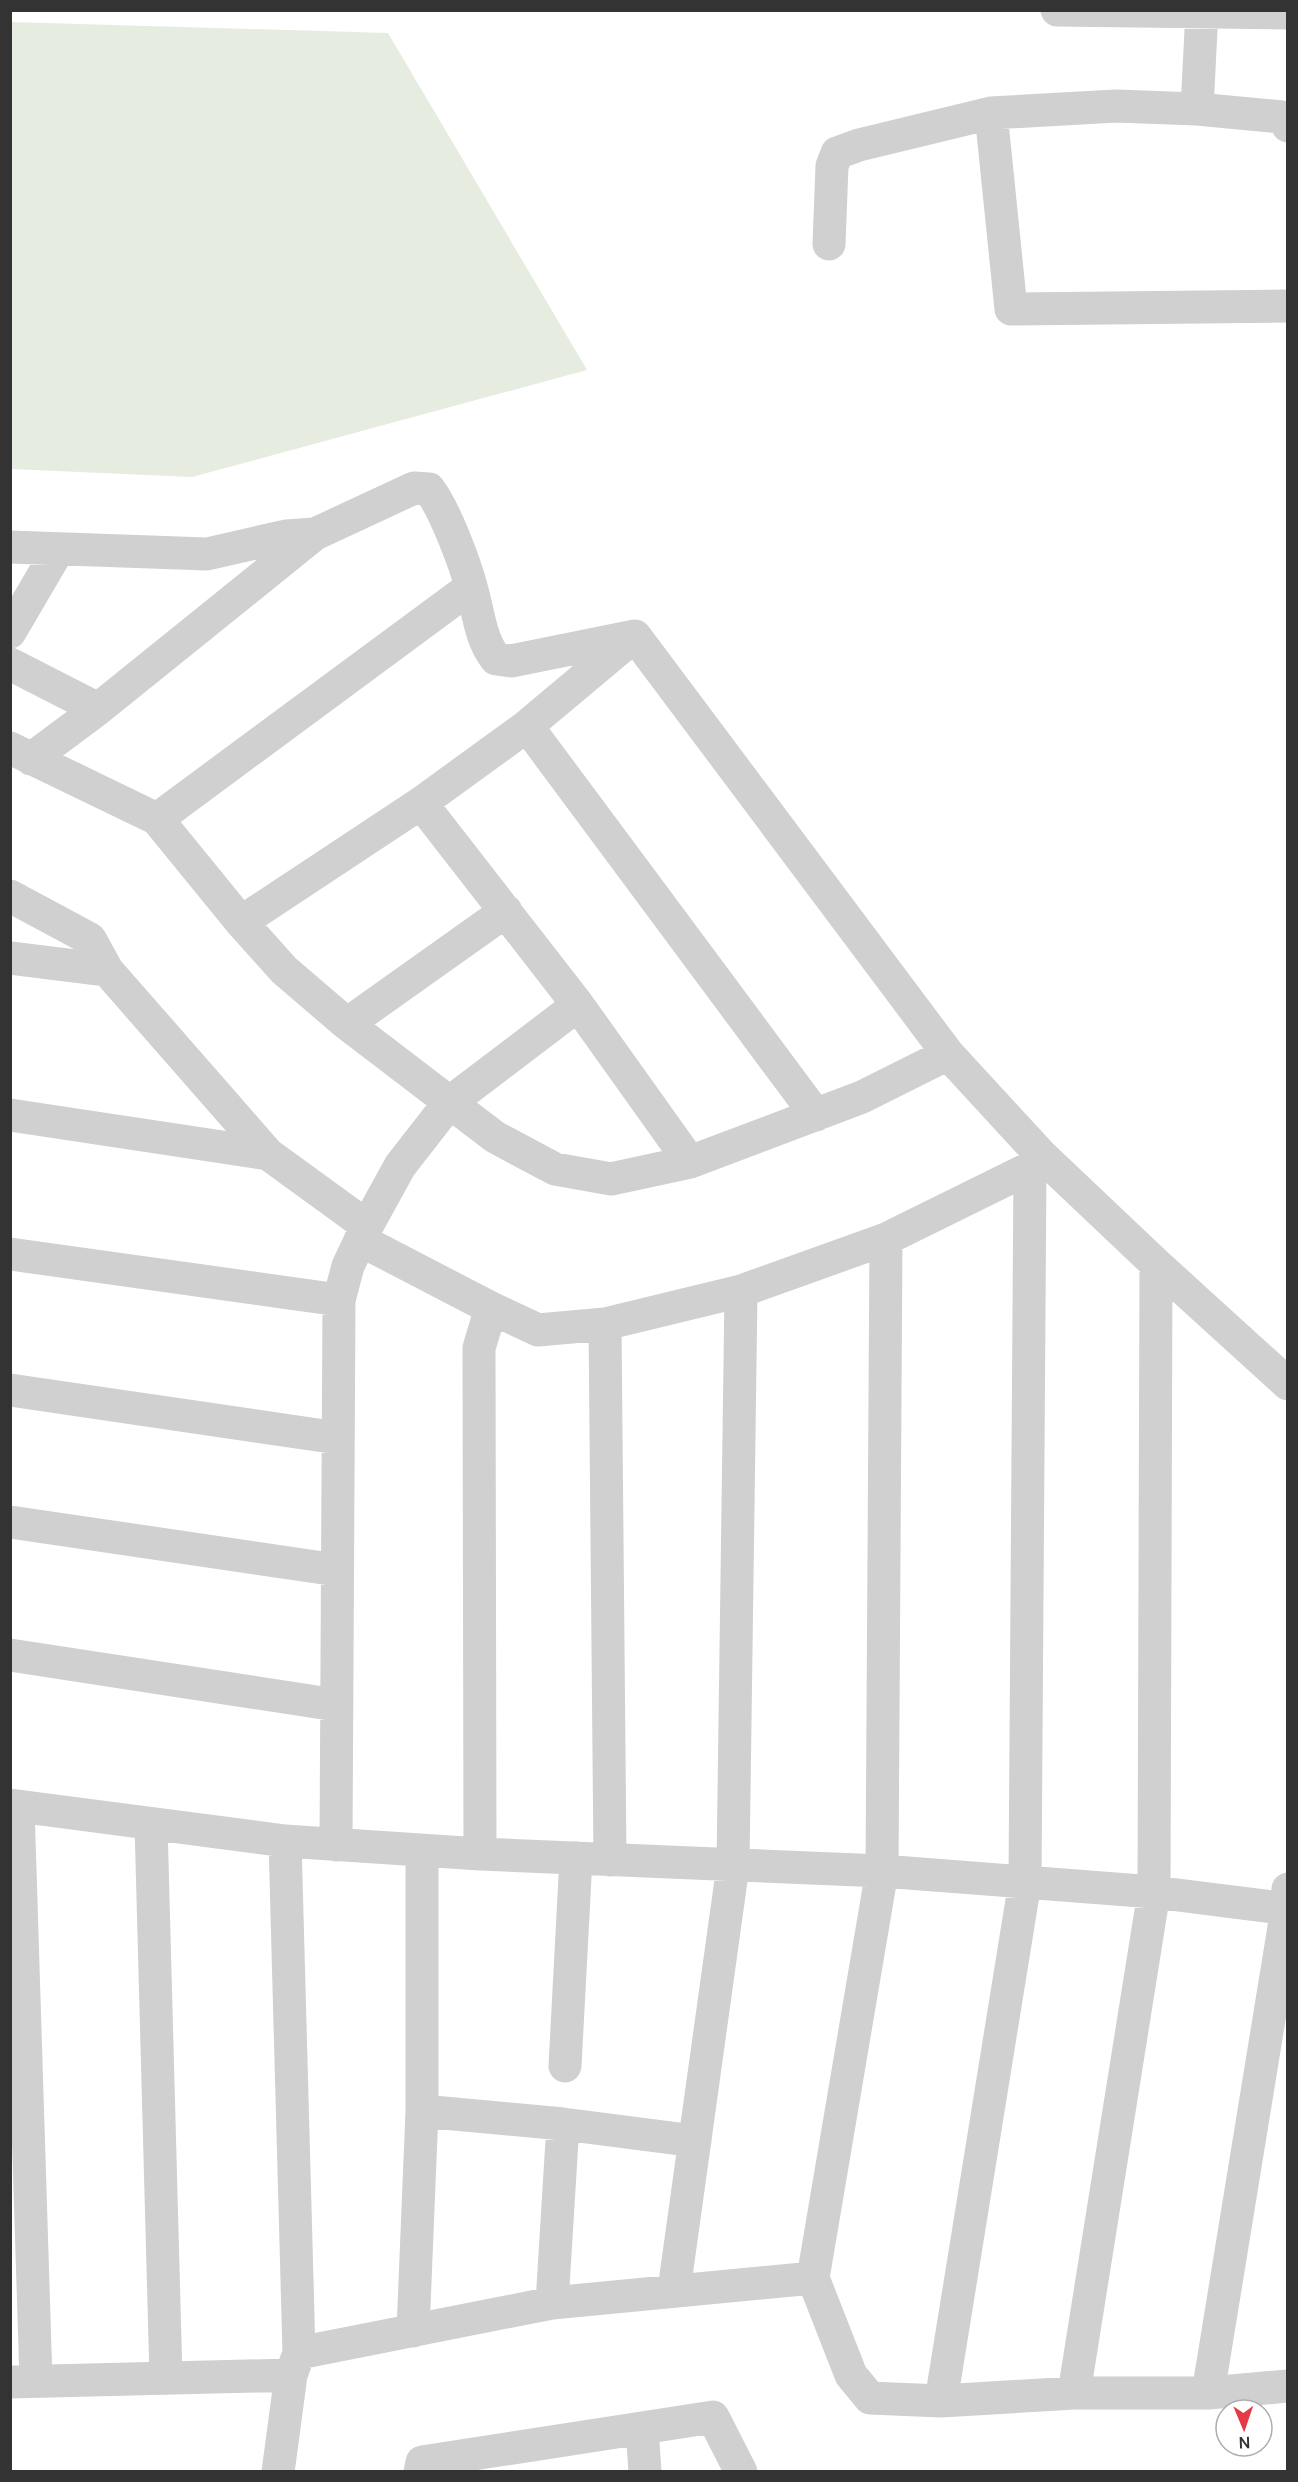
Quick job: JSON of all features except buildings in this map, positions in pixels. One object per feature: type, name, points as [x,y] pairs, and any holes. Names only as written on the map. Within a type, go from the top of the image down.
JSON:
[{"type":"street","points":[[1057,10],[1287,13]]},
{"type":"street","points":[[1197,109],[1202,12]]},
{"type":"street","points":[[829,244],[832,166],[837,153],[859,145],[991,113],[1116,106],[1197,109],[1282,117],[1287,126]]},
{"type":"street","points":[[991,113],[1011,309],[1287,306]]},
{"type":"street","points":[[21,753],[98,709],[315,534],[414,488],[429,489],[439,501],[471,587],[486,646],[496,659],[511,661],[635,636]]},
{"type":"street","points":[[10,547],[207,554],[286,536],[315,534]]},
{"type":"street","points":[[10,632],[58,550]]},
{"type":"street","points":[[157,819],[471,587]]},
{"type":"street","points":[[241,922],[421,802],[527,726],[635,636]]},
{"type":"street","points":[[635,636],[948,1054],[1035,1161],[1156,1264],[1287,1384]]},
{"type":"street","points":[[10,663],[98,709]]},
{"type":"street","points":[[527,726],[816,1115]]},
{"type":"street","points":[[21,753],[157,819],[241,922],[284,970],[347,1024],[495,1137],[555,1169],[611,1179],[690,1162],[862,1097],[948,1054]]},
{"type":"street","points":[[421,802],[578,1005],[690,1162]]},
{"type":"street","points":[[10,896],[90,939],[108,970],[268,1154],[363,1233],[491,1308],[537,1330],[605,1324],[741,1291],[886,1239],[1035,1161]]},
{"type":"street","points":[[347,1024],[506,911]]},
{"type":"street","points":[[10,958],[108,970]]},
{"type":"street","points":[[336,1845],[339,1300],[348,1266],[363,1233],[400,1166],[449,1103],[578,1005]]},
{"type":"street","points":[[10,1115],[268,1154]]},
{"type":"street","points":[[941,2400],[1024,1882],[1035,1161]]},
{"type":"street","points":[[886,1239],[882,1871],[813,2278],[851,2375],[870,2398],[941,2400],[1074,2393],[1208,2393],[1287,2386]]},
{"type":"street","points":[[10,1254],[339,1300]]},
{"type":"street","points":[[1074,2393],[1154,1892],[1156,1264]]},
{"type":"street","points":[[674,2290],[733,1866],[741,1291]]},
{"type":"street","points":[[480,1854],[479,1348],[491,1308]]},
{"type":"street","points":[[605,1324],[610,1860]]},
{"type":"street","points":[[10,1390],[338,1438]]},
{"type":"street","points":[[10,1522],[337,1570]]},
{"type":"street","points":[[10,1655],[336,1705]]},
{"type":"street","points":[[813,2278],[552,2302],[413,2331],[295,2364],[166,2378],[23,2382],[14,1805],[285,1841],[336,1845],[480,1854],[882,1871],[1154,1892],[1286,1922]]},
{"type":"street","points":[[151,1824],[166,2378]]},
{"type":"street","points":[[278,2472],[295,2364],[285,1841]]},
{"type":"street","points":[[413,2331],[422,2111],[422,1851]]},
{"type":"street","points":[[565,2066],[576,1858]]},
{"type":"street","points":[[1208,2393],[1286,1922],[1287,1888]]},
{"type":"street","points":[[422,2111],[563,2124],[695,2141]]},
{"type":"street","points":[[552,2302],[563,2124]]},
{"type":"street","points":[[421,2467],[512,2460],[642,2428],[713,2417],[741,2472]]},
{"type":"street","points":[[642,2428],[645,2472]]},
{"type":"shaded area","points":[[11,22],[388,33],[587,370],[192,477],[11,469]]}]
